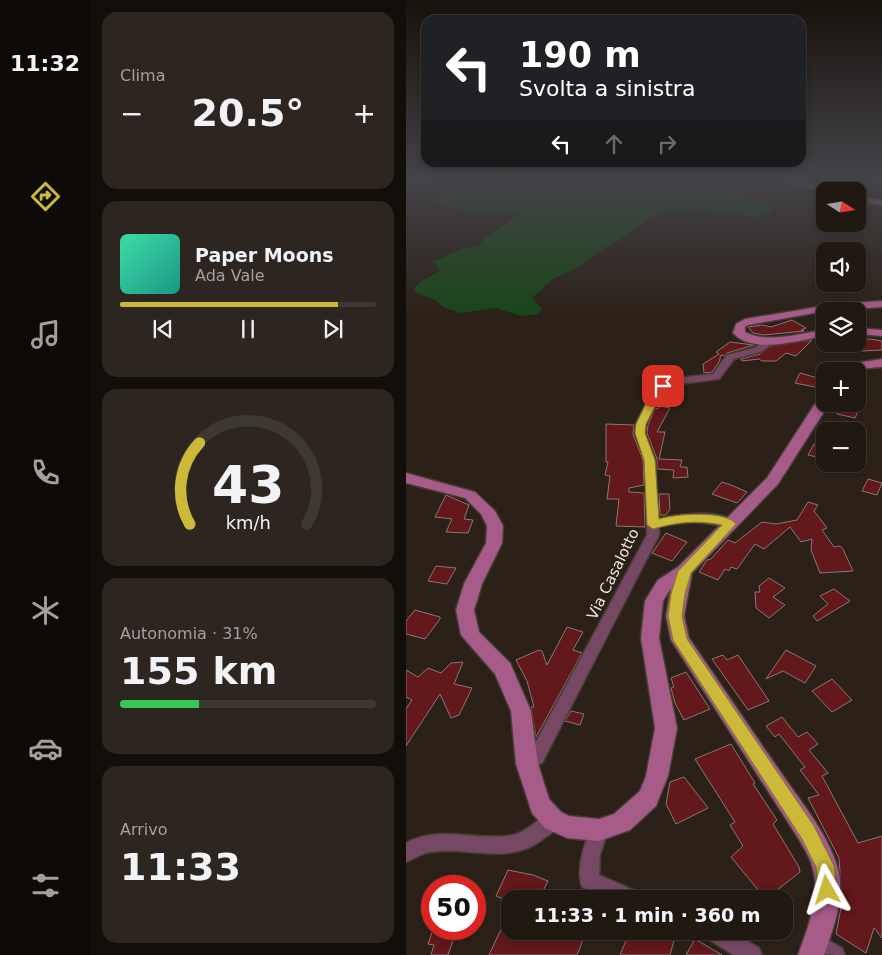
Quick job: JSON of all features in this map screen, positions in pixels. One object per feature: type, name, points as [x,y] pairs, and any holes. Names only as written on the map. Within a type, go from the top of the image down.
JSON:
[{"type":"main road","points":[[816,333],[764,341],[747,338],[739,333],[740,326],[745,322],[835,307],[882,304]]},
{"type":"main road","points":[[866,332],[882,333]]},
{"type":"main road","points":[[866,365],[882,363]]},
{"type":"main road","points":[[406,478],[470,495],[487,511],[495,526],[494,543],[473,584],[465,610],[470,635],[504,669],[521,712],[527,764],[540,805],[553,820],[568,827],[599,830],[622,822],[633,812],[648,798],[657,776],[666,728],[650,638],[654,601],[664,584],[684,571],[773,481],[817,412]]},
{"type":"main road","points":[[684,571],[675,616],[680,640],[808,833],[825,866],[827,890],[820,951]]},
{"type":"street","name":"Via Casalotto","points":[[527,764],[536,758],[639,565],[653,535],[650,460],[640,433],[641,424],[657,391],[663,386],[678,381],[716,377],[721,371],[724,362],[734,355],[757,352],[765,345],[764,341]]},
{"type":"street","points":[[653,525],[670,519],[691,518],[723,520],[730,524]]},
{"type":"street","points":[[406,853],[421,845],[444,842],[494,846],[514,844],[535,836],[553,820]]},
{"type":"street","points":[[599,830],[591,855],[589,880],[611,890]]},
{"type":"street","points":[[727,940],[752,955]]},
{"type":"green space","points":[[505,225],[640,225],[618,241],[596,253],[580,266],[553,279],[532,298],[542,309],[538,314],[521,316],[496,308],[460,313],[443,307],[437,301],[415,292],[414,289],[420,282],[439,271],[435,262],[429,263],[462,249],[479,245]]},
{"type":"building","points":[[792,320],[806,328],[801,330],[804,331],[764,335],[753,333],[748,327],[762,325],[771,327]]},
{"type":"building","points":[[866,339],[882,341],[882,350],[866,351]]},
{"type":"building","points":[[812,340],[796,356],[786,353],[776,361],[762,361],[759,359],[742,361],[741,359],[760,354],[770,346]]},
{"type":"building","points":[[730,342],[754,345],[727,353],[724,356],[721,355],[719,362],[712,372],[704,373],[703,364],[719,354],[716,352]]},
{"type":"building","points":[[800,373],[816,377],[816,387],[795,383]]},
{"type":"building","points":[[660,406],[670,408],[657,432],[665,432],[659,459],[682,460],[680,467],[687,467],[688,477],[673,478],[674,470],[657,469],[657,459],[647,433],[655,408],[658,409]]},
{"type":"building","points":[[838,412],[858,412],[855,418],[837,414]]},
{"type":"building","points":[[606,424],[634,425],[633,434],[643,460],[644,485],[629,488],[629,492],[644,493],[645,527],[616,526],[619,499],[607,499],[610,476],[605,475],[608,462],[606,462]]},
{"type":"building","points":[[814,444],[816,445],[816,457],[808,455]]},
{"type":"building","points":[[868,479],[882,483],[877,495],[862,491]]},
{"type":"building","points":[[722,482],[747,492],[737,503],[712,494]]},
{"type":"building","points":[[659,494],[669,494],[670,509],[666,515],[660,515]]},
{"type":"building","points":[[446,495],[469,505],[464,519],[473,520],[468,533],[446,532],[452,519],[435,517]]},
{"type":"building","points":[[808,502],[818,505],[814,511],[827,528],[822,530],[834,547],[840,546],[843,549],[853,571],[820,573],[811,550],[812,539],[801,542],[790,527],[764,549],[755,544],[737,569],[731,567],[729,571],[725,569],[718,580],[699,572],[707,560],[711,559],[728,540],[735,543],[762,522],[776,524],[797,520]]},
{"type":"building","points":[[666,533],[687,542],[672,561],[652,553]]},
{"type":"building","points":[[436,566],[456,568],[447,584],[428,581]]},
{"type":"building","points":[[769,578],[785,588],[773,597],[785,605],[769,618],[756,608],[755,592],[760,592],[759,586]]},
{"type":"building","points":[[834,589],[850,601],[817,621],[813,616],[828,604],[820,596]]},
{"type":"building","points":[[415,610],[440,617],[425,639],[406,634],[406,621]]},
{"type":"building","points":[[567,627],[583,632],[573,650],[582,653],[536,737],[531,707],[534,707],[527,681],[516,660],[539,650],[542,651],[547,665]]},
{"type":"building","points":[[786,650],[816,666],[805,683],[783,671],[766,679]]},
{"type":"building","points":[[723,655],[727,660],[738,655],[769,701],[748,710],[712,659]]},
{"type":"building","points":[[463,662],[454,684],[472,688],[459,715],[451,718],[440,694],[406,746],[406,709],[412,700],[406,697],[406,670],[418,677],[428,668],[441,673],[451,663]]},
{"type":"building","points":[[686,672],[710,709],[684,720],[675,703],[671,688],[674,687],[671,678]]},
{"type":"building","points":[[832,679],[852,700],[832,712],[812,691]]},
{"type":"building","points":[[571,711],[584,714],[580,725],[565,721]]},
{"type":"building","points":[[782,717],[798,737],[807,732],[818,744],[809,750],[828,773],[822,776],[858,843],[882,836],[882,938],[874,928],[866,953],[836,934],[842,902],[839,858],[808,798],[819,795],[800,770],[805,767],[779,734],[775,737],[766,726]]},
{"type":"building","points":[[731,744],[755,783],[753,784],[777,820],[773,824],[799,867],[800,872],[777,890],[758,890],[731,857],[743,846],[730,825],[735,822],[695,759]]},
{"type":"building","points":[[684,777],[708,808],[676,824],[666,804],[670,782]]},
{"type":"building","points":[[508,870],[533,875],[548,881],[544,890],[501,890],[501,898],[496,896]]},
{"type":"building","points":[[501,929],[501,940],[583,940],[577,955],[489,955]]},
{"type":"building","points":[[429,940],[453,940],[448,955],[431,955],[434,945],[428,944]]},
{"type":"building","points":[[626,940],[674,940],[670,955],[620,955]]},
{"type":"building","points":[[694,940],[697,940],[722,955],[686,955]]},
{"type":"route","points":[[663,386],[657,391],[641,424],[640,433],[650,460],[653,525],[670,519],[691,518],[723,520],[730,524],[684,571],[675,616],[680,640],[808,833],[825,866],[827,890]]}]
